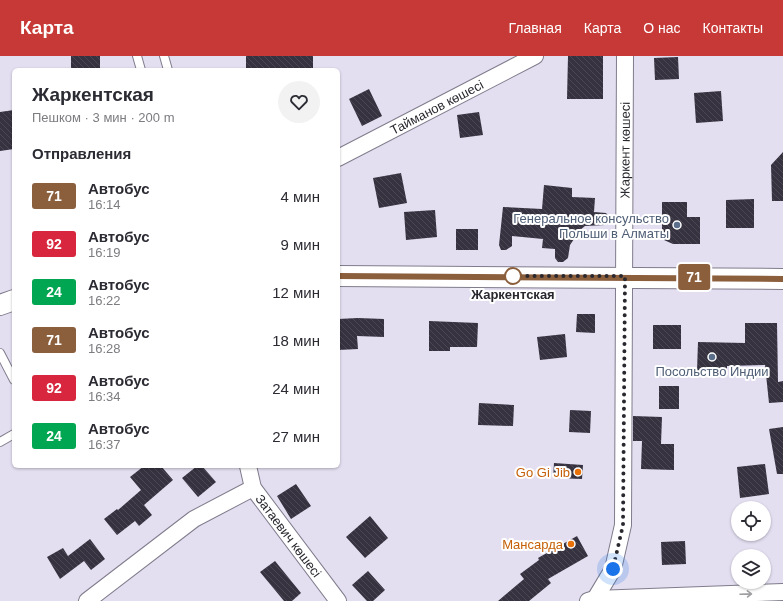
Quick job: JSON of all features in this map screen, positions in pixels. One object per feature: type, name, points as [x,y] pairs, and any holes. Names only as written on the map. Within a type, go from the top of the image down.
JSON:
[{"type":"street","name":"Тайманов көшесі","points":[[340,157],[535,56]]},
{"type":"street","name":"Жаркент көшесі","points":[[591,600],[613,569],[623,525],[625,56]]},
{"type":"street","points":[[340,276],[625,276],[783,279]]},
{"type":"street","points":[[0,305],[12,301]]},
{"type":"street","name":"Затаевич көшесі","points":[[248,468],[253,488],[338,601]]},
{"type":"street","points":[[87,601],[194,519],[253,488]]},
{"type":"street","points":[[591,600],[783,592]]},
{"type":"lane","points":[[137,56],[140,68]]},
{"type":"lane","points":[[164,56],[167,68]]},
{"type":"lane","points":[[0,353],[12,376]]},
{"type":"lane","points":[[0,442],[12,435]]},
{"type":"building","points":[[71,56],[100,56],[100,68],[71,68]]},
{"type":"building","points":[[246,56],[313,56],[313,68],[246,68]]},
{"type":"building","points":[[568,56],[603,56],[603,99],[567,99]]},
{"type":"building","points":[[678,57],[679,79],[655,80],[654,58]]},
{"type":"building","points":[[369,89],[382,116],[362,126],[349,99]]},
{"type":"building","points":[[721,91],[723,121],[696,123],[694,93]]},
{"type":"building","points":[[12,110],[12,149],[0,151],[0,112]]},
{"type":"building","points":[[479,112],[483,135],[460,138],[457,115]]},
{"type":"building","points":[[783,152],[783,201],[772,201],[771,165]]},
{"type":"building","points":[[401,173],[407,203],[379,208],[373,178]]},
{"type":"building","points":[[544,185],[572,188],[572,197],[595,198],[594,212],[606,213],[609,217],[609,221],[605,225],[585,226],[580,230],[570,245],[568,258],[563,262],[558,262],[555,258],[555,249],[542,248],[543,239],[512,236],[512,246],[506,250],[501,250],[499,245],[503,207],[542,209]]},
{"type":"building","points":[[754,199],[754,228],[726,228],[726,200]]},
{"type":"building","points":[[662,202],[687,202],[687,217],[700,217],[700,244],[673,244],[664,240],[662,232]]},
{"type":"building","points":[[435,210],[437,237],[406,240],[404,212]]},
{"type":"building","points":[[456,229],[478,229],[478,250],[456,250]]},
{"type":"building","points":[[577,314],[595,314],[595,333],[576,332]]},
{"type":"building","points":[[340,319],[384,319],[384,337],[357,336],[358,349],[340,350]]},
{"type":"building","points":[[429,321],[478,323],[477,347],[450,347],[450,351],[429,351]]},
{"type":"building","points":[[745,323],[777,323],[778,382],[783,381],[783,402],[769,403],[765,365],[727,366],[727,371],[697,371],[698,342],[745,343]]},
{"type":"building","points":[[653,325],[681,325],[681,349],[653,349]]},
{"type":"building","points":[[565,334],[567,357],[540,360],[537,337]]},
{"type":"building","points":[[659,386],[679,386],[679,409],[659,409]]},
{"type":"building","points":[[479,403],[514,405],[513,426],[478,425]]},
{"type":"building","points":[[570,410],[591,411],[590,433],[569,432]]},
{"type":"building","points":[[633,416],[662,417],[661,444],[674,444],[674,470],[641,469],[642,441],[633,441]]},
{"type":"building","points":[[783,427],[783,474],[777,474],[769,429]]},
{"type":"building","points":[[554,463],[583,465],[582,479],[553,478]]},
{"type":"building","points":[[765,464],[769,494],[740,498],[737,467]]},
{"type":"building","points":[[141,468],[163,468],[173,480],[144,505],[152,515],[139,526],[135,521],[117,535],[104,519],[117,509],[118,510],[141,490],[130,477]]},
{"type":"building","points":[[194,468],[204,468],[216,482],[198,497],[182,478]]},
{"type":"building","points":[[296,484],[311,506],[291,519],[277,496]]},
{"type":"building","points":[[370,516],[388,538],[365,558],[346,537]]},
{"type":"building","points":[[577,536],[588,556],[548,579],[551,583],[529,601],[498,601],[524,579],[520,574],[539,560],[538,558]]},
{"type":"building","points":[[90,539],[105,559],[91,570],[84,561],[60,579],[47,557],[63,548],[68,556]]},
{"type":"building","points":[[685,541],[686,564],[662,565],[661,542]]},
{"type":"building","points":[[275,561],[301,593],[292,601],[284,601],[260,572]]},
{"type":"building","points":[[368,571],[385,590],[373,601],[367,601],[352,585]]},
{"type":"bus line","name":"71","points":[[340,276],[625,276],[783,279]]},
{"type":"place","name":"Генеральное консульство Польши в Алматы","points":[[677,225]]},
{"type":"place","name":"Жаркентская","points":[[513,276]]},
{"type":"place","name":"Посольство Индии","points":[[712,357]]},
{"type":"place","name":"Go Gi Jib","points":[[578,472]]},
{"type":"place","name":"Мансарда","points":[[571,544]]},
{"type":"route","points":[[513,276],[625,276],[623,525],[613,569]]}]
